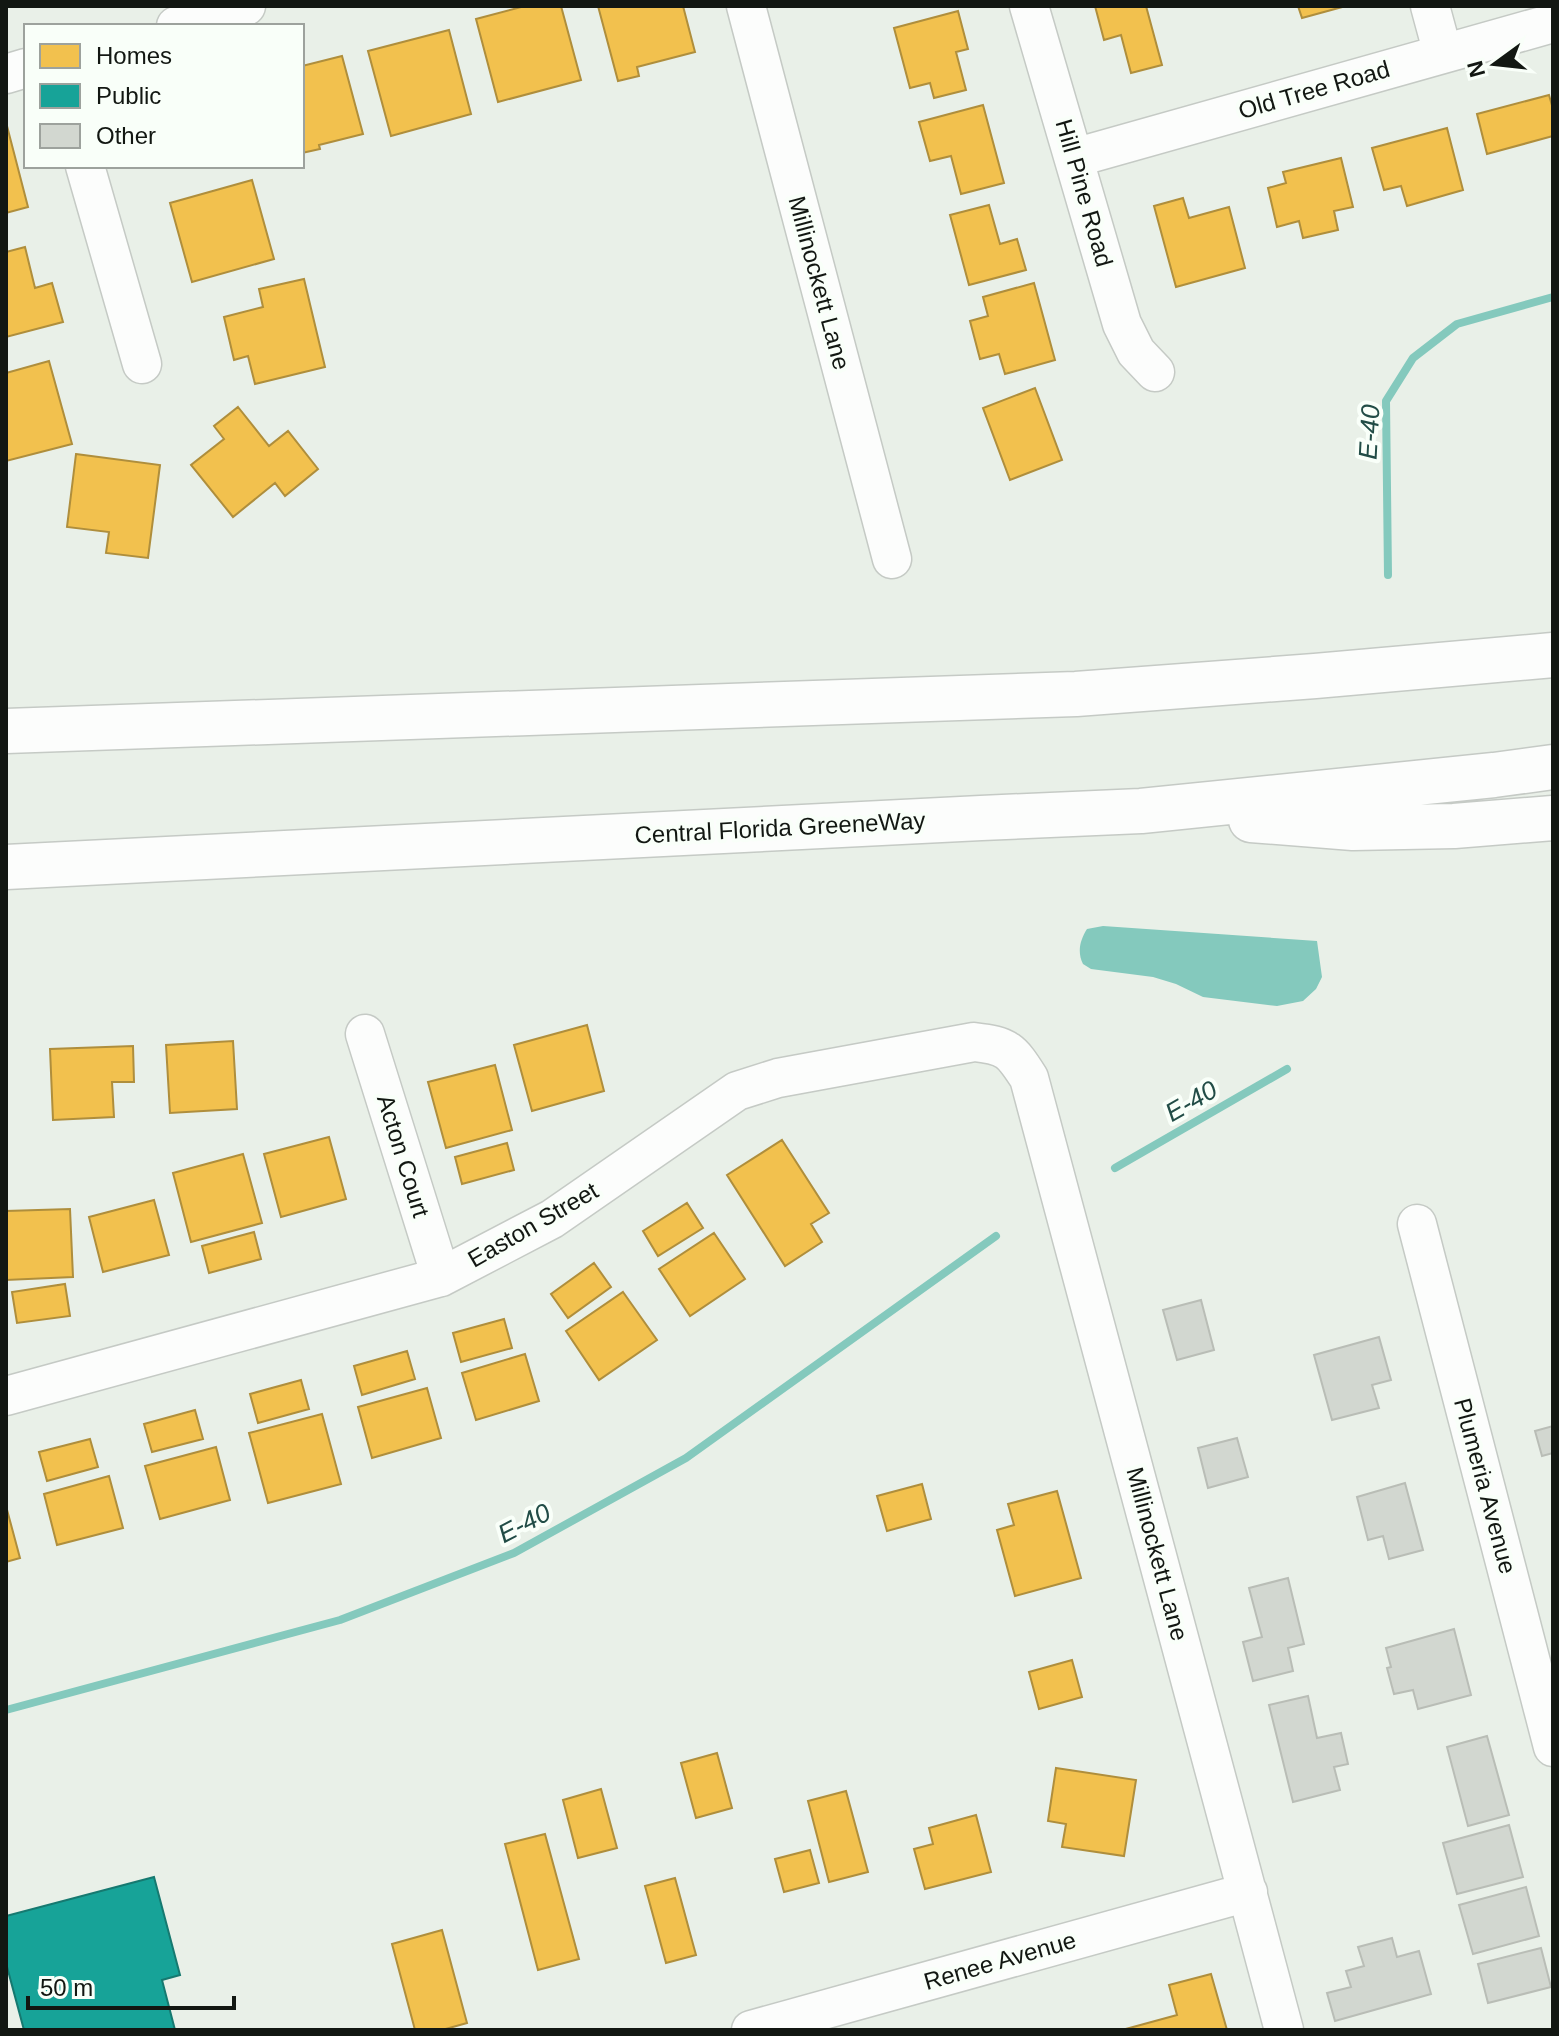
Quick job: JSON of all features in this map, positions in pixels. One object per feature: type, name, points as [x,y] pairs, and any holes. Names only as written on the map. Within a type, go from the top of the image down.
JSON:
[{"type":"highway","points":[[6,731],[1076,694],[1553,655]]},
{"type":"highway","name":"Central Florida GreeneWay","points":[[6,867],[1141,811],[1553,767]]},
{"type":"highway","points":[[1141,811],[1353,828],[1454,826],[1553,818]]},
{"type":"street","points":[[183,24],[246,6]]},
{"type":"street","name":"Millinockett Lane","points":[[746,6],[892,559]]},
{"type":"street","name":"Hill Pine Road","points":[[1029,6],[1122,324],[1136,352],[1155,372]]},
{"type":"street","points":[[1430,6],[1443,54]]},
{"type":"street","name":"Old Tree Road","points":[[1074,158],[1553,23]]},
{"type":"street","points":[[86,168],[142,364]]},
{"type":"street","name":"Acton Court","points":[[365,1034],[441,1277]]},
{"type":"street","name":"Easton Street","points":[[6,1396],[441,1277],[552,1219],[737,1091],[778,1078],[974,1042],[998,1044],[1013,1054],[1029,1078]]},
{"type":"street","name":"Millinockett Lane","points":[[1029,1078],[1284,2030]]},
{"type":"street","name":"Plumeria Avenue","points":[[1417,1224],[1553,1747]]},
{"type":"street","name":"Renee Avenue","points":[[751,2030],[1248,1892]]},
{"type":"water","points":[[1103,926],[1317,941],[1322,977],[1316,989],[1303,1001],[1277,1006],[1203,997],[1153,977],[1091,969],[1083,964],[1081,942],[1087,929]]},
{"type":"building: Homes","points":[[525,6],[561,6],[581,80],[498,102],[476,19]]},
{"type":"building: Homes","points":[[598,6],[683,6],[695,52],[637,67],[639,76],[618,81]]},
{"type":"building: Homes","points":[[1095,6],[1146,6],[1162,65],[1131,73],[1121,35],[1104,40]]},
{"type":"building: Homes","points":[[1298,6],[1346,6],[1302,18]]},
{"type":"building: Homes","points":[[958,11],[968,49],[956,52],[966,90],[934,98],[930,83],[910,88],[894,28]]},
{"type":"building: Homes","points":[[449,30],[471,114],[391,136],[368,51]]},
{"type":"building: Homes","points":[[342,56],[363,134],[319,145],[320,149],[304,153],[304,66]]},
{"type":"building: Homes","points":[[1549,95],[1553,109],[1553,136],[1487,154],[1477,114]]},
{"type":"building: Homes","points":[[983,105],[1004,183],[961,194],[951,156],[930,161],[919,122]]},
{"type":"building: Homes","points":[[6,126],[28,207],[6,213]]},
{"type":"building: Homes","points":[[1447,128],[1463,190],[1407,206],[1401,186],[1384,190],[1372,148]]},
{"type":"building: Homes","points":[[1341,158],[1353,207],[1334,211],[1338,230],[1303,238],[1299,221],[1277,227],[1268,188],[1286,183],[1283,172]]},
{"type":"building: Homes","points":[[252,180],[274,259],[192,282],[170,203]]},
{"type":"building: Homes","points":[[1183,198],[1189,218],[1229,207],[1245,268],[1176,287],[1154,206]]},
{"type":"building: Homes","points":[[989,205],[1000,244],[1017,239],[1026,270],[969,285],[950,215]]},
{"type":"building: Homes","points":[[25,247],[35,288],[52,283],[63,322],[6,337],[6,252]]},
{"type":"building: Homes","points":[[304,279],[325,367],[255,384],[248,356],[234,360],[224,317],[263,307],[259,289]]},
{"type":"building: Homes","points":[[1034,283],[1055,360],[1005,374],[999,354],[980,359],[970,321],[988,316],[983,297]]},
{"type":"building: Homes","points":[[49,361],[72,444],[6,461],[6,373]]},
{"type":"building: Homes","points":[[1035,388],[1062,460],[1010,480],[983,408]]},
{"type":"building: Homes","points":[[238,407],[269,446],[288,431],[318,469],[285,496],[275,483],[233,517],[191,465],[224,439],[214,426]]},
{"type":"building: Homes","points":[[76,454],[160,465],[148,558],[106,553],[109,532],[67,527]]},
{"type":"building: Homes","points":[[587,1025],[604,1091],[532,1111],[514,1045]]},
{"type":"building: Homes","points":[[233,1041],[237,1109],[170,1113],[166,1045]]},
{"type":"building: Homes","points":[[133,1046],[134,1082],[112,1082],[114,1117],[53,1120],[50,1049]]},
{"type":"building: Homes","points":[[495,1065],[512,1130],[446,1148],[428,1082]]},
{"type":"building: Homes","points":[[329,1137],[346,1199],[281,1217],[264,1154]]},
{"type":"building: Homes","points":[[782,1140],[829,1213],[811,1224],[822,1242],[785,1266],[727,1175]]},
{"type":"building: Homes","points":[[507,1143],[514,1170],[462,1184],[455,1157]]},
{"type":"building: Homes","points":[[243,1154],[262,1223],[191,1242],[173,1173]]},
{"type":"building: Homes","points":[[154,1200],[169,1255],[103,1272],[89,1217]]},
{"type":"building: Homes","points":[[687,1203],[703,1228],[658,1256],[643,1231]]},
{"type":"building: Homes","points":[[70,1209],[73,1277],[6,1280],[6,1211]]},
{"type":"building: Homes","points":[[254,1232],[261,1259],[209,1273],[202,1246]]},
{"type":"building: Homes","points":[[714,1233],[745,1279],[690,1316],[659,1269]]},
{"type":"building: Homes","points":[[594,1263],[611,1287],[568,1318],[551,1294]]},
{"type":"building: Homes","points":[[65,1284],[70,1316],[17,1323],[12,1292]]},
{"type":"building: Homes","points":[[623,1292],[657,1340],[599,1380],[566,1331]]},
{"type":"building: Homes","points":[[504,1319],[512,1348],[461,1362],[453,1333]]},
{"type":"building: Homes","points":[[407,1351],[415,1379],[362,1395],[354,1366]]},
{"type":"building: Homes","points":[[525,1354],[539,1401],[476,1420],[462,1373]]},
{"type":"building: Homes","points":[[301,1380],[309,1409],[258,1423],[250,1394]]},
{"type":"building: Homes","points":[[427,1388],[441,1438],[372,1458],[358,1407]]},
{"type":"building: Homes","points":[[195,1410],[203,1439],[152,1452],[144,1424]]},
{"type":"building: Homes","points":[[322,1414],[341,1484],[268,1503],[249,1433]]},
{"type":"building: Homes","points":[[90,1439],[98,1467],[47,1481],[39,1452]]},
{"type":"building: Homes","points":[[216,1447],[230,1500],[160,1519],[145,1466]]},
{"type":"building: Homes","points":[[109,1476],[123,1528],[57,1545],[44,1494]]},
{"type":"building: Homes","points":[[922,1484],[931,1519],[887,1531],[877,1496]]},
{"type":"building: Homes","points":[[1057,1491],[1081,1578],[1015,1596],[997,1530],[1014,1525],[1008,1504]]},
{"type":"building: Homes","points":[[6,1506],[20,1558],[6,1562]]},
{"type":"building: Homes","points":[[1072,1660],[1082,1697],[1039,1709],[1029,1672]]},
{"type":"building: Homes","points":[[717,1753],[732,1808],[696,1818],[681,1763]]},
{"type":"building: Homes","points":[[1056,1768],[1136,1780],[1124,1856],[1062,1847],[1066,1824],[1048,1821]]},
{"type":"building: Homes","points":[[601,1789],[617,1848],[578,1858],[563,1800]]},
{"type":"building: Homes","points":[[846,1791],[868,1872],[829,1882],[808,1801]]},
{"type":"building: Homes","points":[[976,1815],[991,1872],[925,1889],[914,1849],[933,1844],[929,1828]]},
{"type":"building: Homes","points":[[545,1834],[579,1959],[538,1970],[505,1844]]},
{"type":"building: Homes","points":[[810,1850],[819,1883],[784,1892],[775,1859]]},
{"type":"building: Homes","points":[[675,1878],[696,1955],[666,1963],[645,1886]]},
{"type":"building: Homes","points":[[442,1930],[467,2023],[442,2030],[415,2030],[392,1944]]},
{"type":"building: Homes","points":[[1211,1974],[1227,2030],[1122,2030],[1177,2015],[1169,1985]]},
{"type":"building: Public","points":[[154,1877],[180,1975],[162,1980],[175,2030],[24,2030],[6,1963],[6,1916]]},
{"type":"building: Other","points":[[1201,1300],[1214,1350],[1177,1360],[1163,1310]]},
{"type":"building: Other","points":[[1379,1337],[1391,1380],[1372,1385],[1379,1408],[1332,1420],[1314,1355]]},
{"type":"building: Other","points":[[1553,1426],[1553,1453],[1542,1456],[1535,1431]]},
{"type":"building: Other","points":[[1237,1438],[1248,1477],[1208,1488],[1198,1448]]},
{"type":"building: Other","points":[[1405,1483],[1423,1550],[1389,1559],[1383,1536],[1368,1540],[1357,1497]]},
{"type":"building: Other","points":[[1288,1578],[1304,1644],[1288,1648],[1293,1671],[1253,1681],[1243,1642],[1262,1637],[1249,1588]]},
{"type":"building: Other","points":[[1454,1629],[1471,1695],[1418,1709],[1413,1690],[1394,1694],[1387,1668],[1391,1667],[1386,1648]]},
{"type":"building: Other","points":[[1308,1696],[1317,1738],[1341,1733],[1348,1764],[1334,1767],[1340,1790],[1293,1802],[1269,1705]]},
{"type":"building: Other","points":[[1487,1736],[1509,1815],[1468,1826],[1447,1747]]},
{"type":"building: Other","points":[[1509,1825],[1523,1877],[1457,1894],[1443,1843]]},
{"type":"building: Other","points":[[1526,1887],[1539,1936],[1473,1954],[1459,1905]]},
{"type":"building: Other","points":[[1392,1938],[1397,1957],[1419,1951],[1431,1994],[1335,2021],[1327,1993],[1351,1987],[1346,1971],[1364,1966],[1358,1947]]},
{"type":"building: Other","points":[[1541,1948],[1551,1987],[1488,2003],[1478,1964]]},
{"type":"waterway","name":"E-40","points":[[1388,575],[1386,401],[1413,358],[1457,324],[1553,297]]},
{"type":"waterway","name":"E-40","points":[[1115,1168],[1287,1069]]},
{"type":"waterway","name":"E-40","points":[[6,1710],[340,1620],[514,1553],[686,1458],[996,1236]]}]
